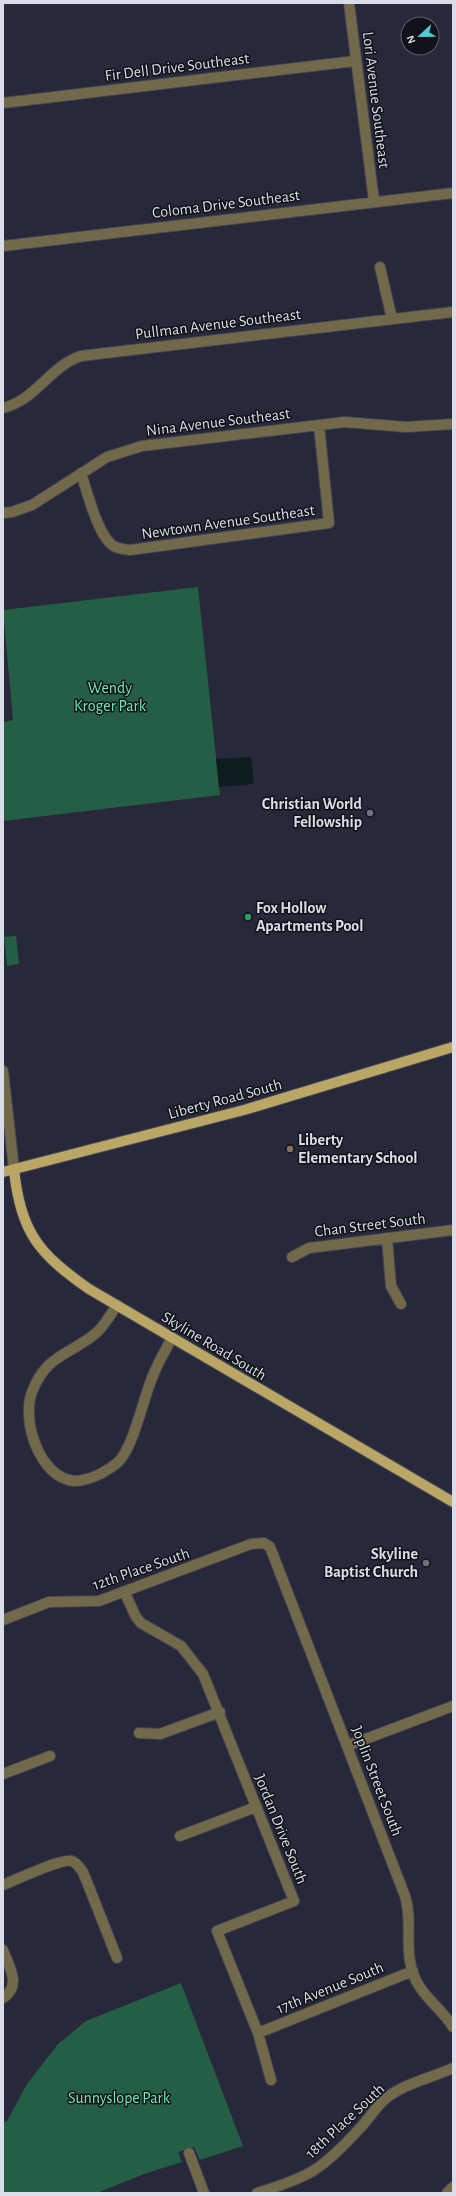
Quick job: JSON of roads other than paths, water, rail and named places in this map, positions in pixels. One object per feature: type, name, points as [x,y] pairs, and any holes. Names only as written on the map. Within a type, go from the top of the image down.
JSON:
[{"type":"main road","name":"Liberty Road South","points":[[3,1172],[244,1110],[453,1047]]},
{"type":"main road","name":"Skyline Road South","points":[[14,1169],[17,1192],[23,1214],[39,1247],[60,1269],[117,1306],[453,1502]]},
{"type":"street","name":"Lori Avenue Southeast","points":[[349,3],[355,61],[374,201]]},
{"type":"street","name":"Fir Dell Drive Southeast","points":[[3,103],[355,61]]},
{"type":"street","name":"Coloma Drive Southeast","points":[[3,246],[374,201],[453,193]]},
{"type":"street","points":[[380,268],[392,319]]},
{"type":"street","name":"Pullman Avenue Southeast","points":[[3,408],[24,400],[61,366],[81,356],[453,312]]},
{"type":"street","name":"Nina Avenue Southeast","points":[[3,513],[12,512],[32,505],[107,457],[142,446],[345,422],[406,427],[453,424]]},
{"type":"street","name":"Newtown Avenue Southeast","points":[[81,473],[103,535],[112,546],[120,549],[130,550],[329,523],[319,425]]},
{"type":"street","points":[[3,1071],[14,1169]]},
{"type":"street","name":"Chan Street South","points":[[292,1257],[309,1248],[453,1230]]},
{"type":"street","points":[[387,1238],[391,1286],[401,1304]]},
{"type":"street","points":[[117,1306],[104,1325],[94,1335],[59,1355],[43,1371],[31,1393],[29,1425],[35,1446],[54,1471],[64,1478],[74,1481],[89,1480],[111,1468],[120,1460],[128,1447],[152,1378],[172,1338]]},
{"type":"street","name":"12th Place South","points":[[3,1620],[49,1602],[89,1603],[125,1594],[251,1544],[264,1543]]},
{"type":"street","name":"Joplin Street South","points":[[264,1543],[270,1547],[274,1555],[407,1901],[410,1915],[410,1961],[412,1971],[426,1997],[453,2027]]},
{"type":"street","name":"Jordan Drive South","points":[[125,1594],[136,1617],[141,1623],[176,1642],[190,1655],[203,1674],[220,1712],[294,1901],[217,1931],[258,2033],[271,2080]]},
{"type":"street","points":[[347,1746],[453,1706]]},
{"type":"street","points":[[139,1733],[160,1734],[220,1712]]},
{"type":"street","points":[[3,1774],[50,1756]]},
{"type":"street","points":[[180,1836],[256,1807]]},
{"type":"street","points":[[3,1885],[61,1862],[72,1861],[83,1872],[117,1958]]},
{"type":"street","points":[[3,1950],[14,1981],[10,1992],[3,1998]]},
{"type":"street","name":"17th Avenue South","points":[[258,2033],[412,1971]]},
{"type":"street","name":"18th Place South","points":[[257,2193],[298,2180],[312,2173],[333,2157],[385,2099],[404,2088],[453,2068]]},
{"type":"street","points":[[189,2153],[204,2193]]},
{"type":"street","points":[[447,2193],[453,2187]]},
{"type":"place","name":"Christian World Fellowship","points":[[370,813]]},
{"type":"place","name":"Fox Hollow Apartments Pool","points":[[248,917]]},
{"type":"place","name":"Liberty Elementary School","points":[[290,1149]]},
{"type":"place","name":"Skyline Baptist Church","points":[[426,1563]]},
{"type":"park label","name":"Wendy Kroger Park","points":[[110,697]]},
{"type":"park label","name":"Sunnyslope Park","points":[[119,2098]]}]
